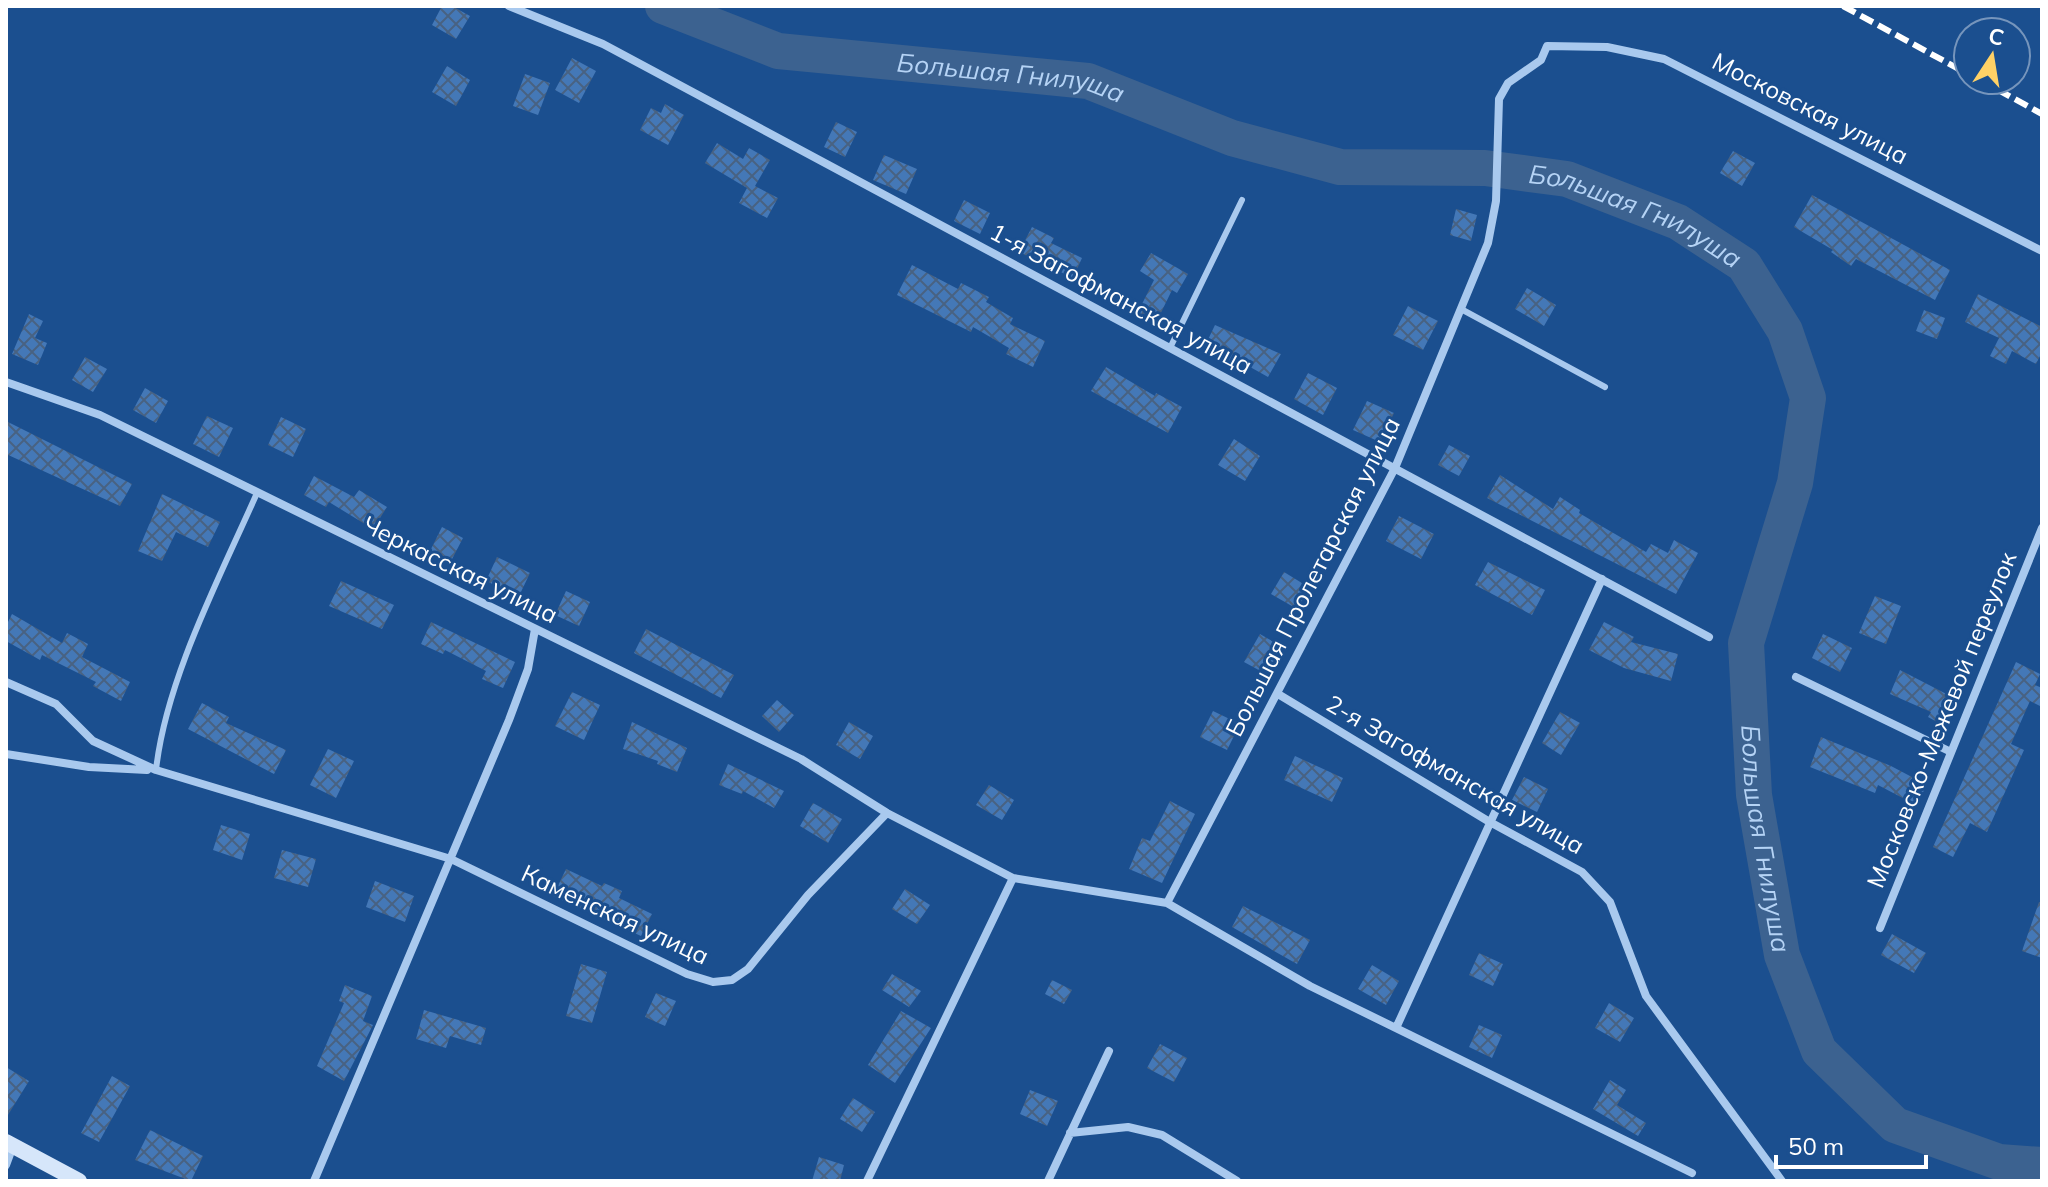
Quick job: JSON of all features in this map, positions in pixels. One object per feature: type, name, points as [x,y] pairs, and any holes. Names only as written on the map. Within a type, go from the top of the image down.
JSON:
[{"type":"main road","points":[[10,1144],[79,1181]]},
{"type":"street","name":"1-я Загофманская улица","points":[[509,6],[603,44],[1709,637]]},
{"type":"street","name":"Большая Пролетарская улица","points":[[1167,903],[1395,468],[1488,243],[1495,216],[1499,99],[1508,83],[1541,60],[1547,46]]},
{"type":"street","name":"Московская улица","points":[[1547,46],[1607,47],[1664,59],[2042,251]]},
{"type":"street","name":"Черкасская улица","points":[[6,382],[100,415],[801,759],[887,813]]},
{"type":"street","name":"Московско-Межевой переулок","points":[[1880,928],[2042,528]]},
{"type":"street","points":[[1396,1028],[1488,821],[1602,579]]},
{"type":"street","points":[[314,1181],[528,669],[535,629]]},
{"type":"street","points":[[1796,677],[1951,752]]},
{"type":"street","name":"Каменская улица","points":[[6,682],[56,704],[93,741],[156,770],[451,859],[687,974],[713,982],[732,980],[748,969],[808,895],[887,813]]},
{"type":"street","name":"2-я Загофманская улица","points":[[1278,694],[1488,821],[1582,872],[1610,902],[1646,996],[1782,1181]]},
{"type":"street","points":[[6,754],[89,767],[156,770]]},
{"type":"street","points":[[887,813],[1013,878],[1167,903],[1310,986],[1692,1173]]},
{"type":"street","points":[[867,1181],[1013,878]]},
{"type":"street","points":[[1048,1181],[1109,1051]]},
{"type":"street","points":[[1070,1133],[1128,1127],[1162,1135],[1237,1181]]},
{"type":"street","points":[[6,1165],[10,1144]]},
{"type":"lane","points":[[1170,348],[1242,200]]},
{"type":"lane","points":[[1461,309],[1605,387]]},
{"type":"lane","points":[[156,770],[160,732],[257,493]]},
{"type":"building","points":[[442,6],[452,6],[470,16],[456,39],[432,25]]},
{"type":"building","points":[[572,58],[596,71],[579,103],[555,90]]},
{"type":"building","points":[[447,66],[470,80],[456,106],[432,92]]},
{"type":"building","points":[[525,74],[550,83],[538,115],[513,106]]},
{"type":"building","points":[[665,104],[684,115],[668,145],[640,130],[651,108],[661,113]]},
{"type":"building","points":[[836,122],[857,132],[845,157],[824,147]]},
{"type":"building","points":[[717,143],[743,159],[749,148],[770,160],[755,186],[778,198],[767,218],[739,203],[747,188],[705,163]]},
{"type":"building","points":[[1733,151],[1755,163],[1742,186],[1720,173]]},
{"type":"building","points":[[884,155],[917,169],[906,194],[873,180]]},
{"type":"building","points":[[1812,195],[1950,270],[1935,300],[1856,259],[1851,266],[1831,252],[1833,250],[1794,227]]},
{"type":"building","points":[[964,200],[990,213],[980,234],[954,221]]},
{"type":"building","points":[[1456,209],[1477,215],[1471,241],[1450,235]]},
{"type":"building","points":[[1032,227],[1054,238],[1051,243],[1082,258],[1073,278],[1019,252]]},
{"type":"building","points":[[1151,253],[1188,274],[1177,293],[1172,290],[1156,323],[1137,314],[1154,280],[1140,271]]},
{"type":"building","points":[[912,265],[958,289],[961,283],[989,297],[986,302],[1013,318],[1010,324],[1045,341],[1033,367],[1006,354],[1009,348],[973,327],[971,332],[897,295]]},
{"type":"building","points":[[1527,288],[1556,305],[1544,326],[1515,309]]},
{"type":"building","points":[[1978,294],[2042,327],[2042,352],[2036,364],[2012,351],[2006,364],[1990,356],[1999,338],[1965,322]]},
{"type":"building","points":[[1408,306],[1438,321],[1423,350],[1393,335]]},
{"type":"building","points":[[1924,310],[1945,318],[1937,339],[1916,331]]},
{"type":"building","points":[[29,314],[43,321],[35,338],[47,343],[38,365],[12,354]]},
{"type":"building","points":[[1215,325],[1281,354],[1268,377],[1234,358],[1231,363],[1203,350]]},
{"type":"building","points":[[85,357],[107,369],[93,392],[72,380]]},
{"type":"building","points":[[1106,367],[1155,396],[1156,393],[1182,407],[1168,433],[1091,391]]},
{"type":"building","points":[[1308,373],[1337,388],[1323,415],[1294,399]]},
{"type":"building","points":[[145,388],[168,401],[156,423],[133,410]]},
{"type":"building","points":[[1367,401],[1394,413],[1380,442],[1353,430]]},
{"type":"building","points":[[207,416],[233,428],[219,457],[193,444]]},
{"type":"building","points":[[281,417],[306,429],[293,457],[268,445]]},
{"type":"building","points":[[6,421],[132,484],[120,506],[6,454]]},
{"type":"building","points":[[1234,439],[1260,456],[1245,481],[1218,465]]},
{"type":"building","points":[[1449,445],[1470,456],[1459,476],[1438,465]]},
{"type":"building","points":[[1500,475],[1553,509],[1560,497],[1580,510],[1579,513],[1646,552],[1651,544],[1668,553],[1674,540],[1698,553],[1676,594],[1487,498]]},
{"type":"building","points":[[314,476],[354,497],[359,490],[387,507],[373,529],[329,502],[326,507],[304,495]]},
{"type":"building","points":[[162,494],[220,522],[208,547],[176,532],[162,561],[138,551]]},
{"type":"building","points":[[1399,516],[1434,534],[1421,559],[1386,541]]},
{"type":"building","points":[[442,527],[463,538],[450,563],[429,553]]},
{"type":"building","points":[[497,557],[530,573],[519,596],[486,581]]},
{"type":"building","points":[[1488,562],[1545,590],[1532,615],[1475,585]]},
{"type":"building","points":[[1284,572],[1310,588],[1297,609],[1271,594]]},
{"type":"building","points":[[341,581],[394,605],[382,629],[329,606]]},
{"type":"building","points":[[566,591],[590,602],[579,626],[555,615]]},
{"type":"building","points":[[1875,596],[1901,606],[1886,644],[1859,633]]},
{"type":"building","points":[[12,614],[62,643],[67,633],[88,644],[82,657],[130,682],[121,701],[93,686],[96,682],[42,655],[40,660],[6,641],[6,626]]},
{"type":"building","points":[[431,622],[515,662],[503,688],[482,679],[486,671],[445,650],[443,654],[421,644]]},
{"type":"building","points":[[1604,622],[1634,637],[1631,642],[1678,654],[1671,681],[1624,668],[1589,650]]},
{"type":"building","points":[[646,629],[734,675],[721,698],[634,653]]},
{"type":"building","points":[[1260,634],[1282,647],[1266,674],[1244,662]]},
{"type":"building","points":[[1823,634],[1852,648],[1840,672],[1812,658]]},
{"type":"building","points":[[2016,662],[2040,674],[2035,685],[2042,688],[2042,707],[2030,701],[2011,744],[2024,750],[1987,832],[1970,823],[1953,857],[1933,847]]},
{"type":"building","points":[[1900,670],[1960,701],[1946,727],[1928,717],[1931,712],[1890,694]]},
{"type":"building","points":[[572,692],[600,705],[584,740],[555,726]]},
{"type":"building","points":[[777,700],[794,715],[779,732],[762,716]]},
{"type":"building","points":[[202,703],[229,717],[226,723],[286,750],[274,774],[188,729]]},
{"type":"building","points":[[1213,711],[1240,724],[1227,750],[1200,737]]},
{"type":"building","points":[[1560,712],[1580,723],[1561,755],[1542,743]]},
{"type":"building","points":[[632,722],[687,748],[677,772],[657,764],[658,761],[623,749]]},
{"type":"building","points":[[849,722],[873,736],[860,759],[836,745]]},
{"type":"building","points":[[1821,737],[1891,766],[1927,785],[1916,805],[1878,785],[1875,793],[1810,767]]},
{"type":"building","points":[[328,749],[354,761],[336,798],[310,785]]},
{"type":"building","points":[[1295,756],[1343,778],[1332,802],[1284,780]]},
{"type":"building","points":[[728,764],[784,791],[774,808],[743,791],[742,794],[719,785]]},
{"type":"building","points":[[1524,777],[1548,789],[1537,812],[1512,800]]},
{"type":"building","points":[[989,785],[1014,800],[1002,820],[976,805]]},
{"type":"building","points":[[1170,801],[1195,814],[1162,883],[1129,869],[1142,838],[1150,841]]},
{"type":"building","points":[[813,803],[842,819],[828,843],[800,826]]},
{"type":"building","points":[[221,825],[250,834],[242,860],[213,850]]},
{"type":"building","points":[[282,850],[316,859],[308,887],[274,878]]},
{"type":"building","points":[[566,869],[602,886],[604,883],[622,891],[619,898],[652,914],[641,936],[553,896]]},
{"type":"building","points":[[375,881],[414,896],[405,922],[366,907]]},
{"type":"building","points":[[905,889],[930,905],[917,924],[892,909]]},
{"type":"building","points":[[2039,902],[2042,903],[2042,958],[2022,951]]},
{"type":"building","points":[[1243,906],[1310,940],[1297,964],[1232,927]]},
{"type":"building","points":[[1892,934],[1926,953],[1914,973],[1881,955]]},
{"type":"building","points":[[1479,953],[1503,964],[1493,986],[1469,975]]},
{"type":"building","points":[[581,964],[607,972],[592,1023],[566,1016]]},
{"type":"building","points":[[1372,965],[1399,981],[1386,1005],[1358,989]]},
{"type":"building","points":[[892,974],[921,991],[909,1007],[882,990]]},
{"type":"building","points":[[1052,980],[1072,990],[1064,1004],[1045,994]]},
{"type":"building","points":[[345,985],[372,996],[363,1021],[373,1025],[344,1081],[317,1066],[344,1003],[339,1001]]},
{"type":"building","points":[[656,993],[676,1001],[665,1026],[645,1017]]},
{"type":"building","points":[[1609,1003],[1634,1018],[1620,1042],[1595,1028]]},
{"type":"building","points":[[424,1010],[486,1028],[481,1045],[450,1036],[446,1048],[416,1039]]},
{"type":"building","points":[[901,1011],[931,1028],[895,1083],[868,1065]]},
{"type":"building","points":[[1479,1025],[1502,1035],[1492,1058],[1469,1047]]},
{"type":"building","points":[[1160,1044],[1187,1058],[1174,1082],[1147,1068]]},
{"type":"building","points":[[6,1067],[29,1081],[6,1118]]},
{"type":"building","points":[[112,1076],[130,1086],[99,1142],[81,1133]]},
{"type":"building","points":[[1610,1080],[1626,1090],[1617,1105],[1646,1123],[1638,1136],[1593,1109]]},
{"type":"building","points":[[1030,1090],[1058,1101],[1047,1126],[1020,1114]]},
{"type":"building","points":[[853,1098],[875,1112],[862,1132],[840,1119]]},
{"type":"building","points":[[150,1130],[203,1156],[191,1181],[135,1160]]},
{"type":"building","points":[[819,1157],[844,1165],[840,1181],[812,1181]]},
{"type":"waterway","name":"Большая Гнилуша","points":[[663,6],[778,51],[1088,81],[1232,138],[1340,167],[1485,168],[1567,179],[1678,222],[1744,265],[1785,331],[1808,398],[1795,483],[1746,643],[1754,795],[1782,955],[1819,1051],[1895,1125],[1999,1162],[2042,1165]]},
{"type":"railway","points":[[1843,6],[1952,65]]},
{"type":"railway","points":[[2009,96],[2042,114]]}]
